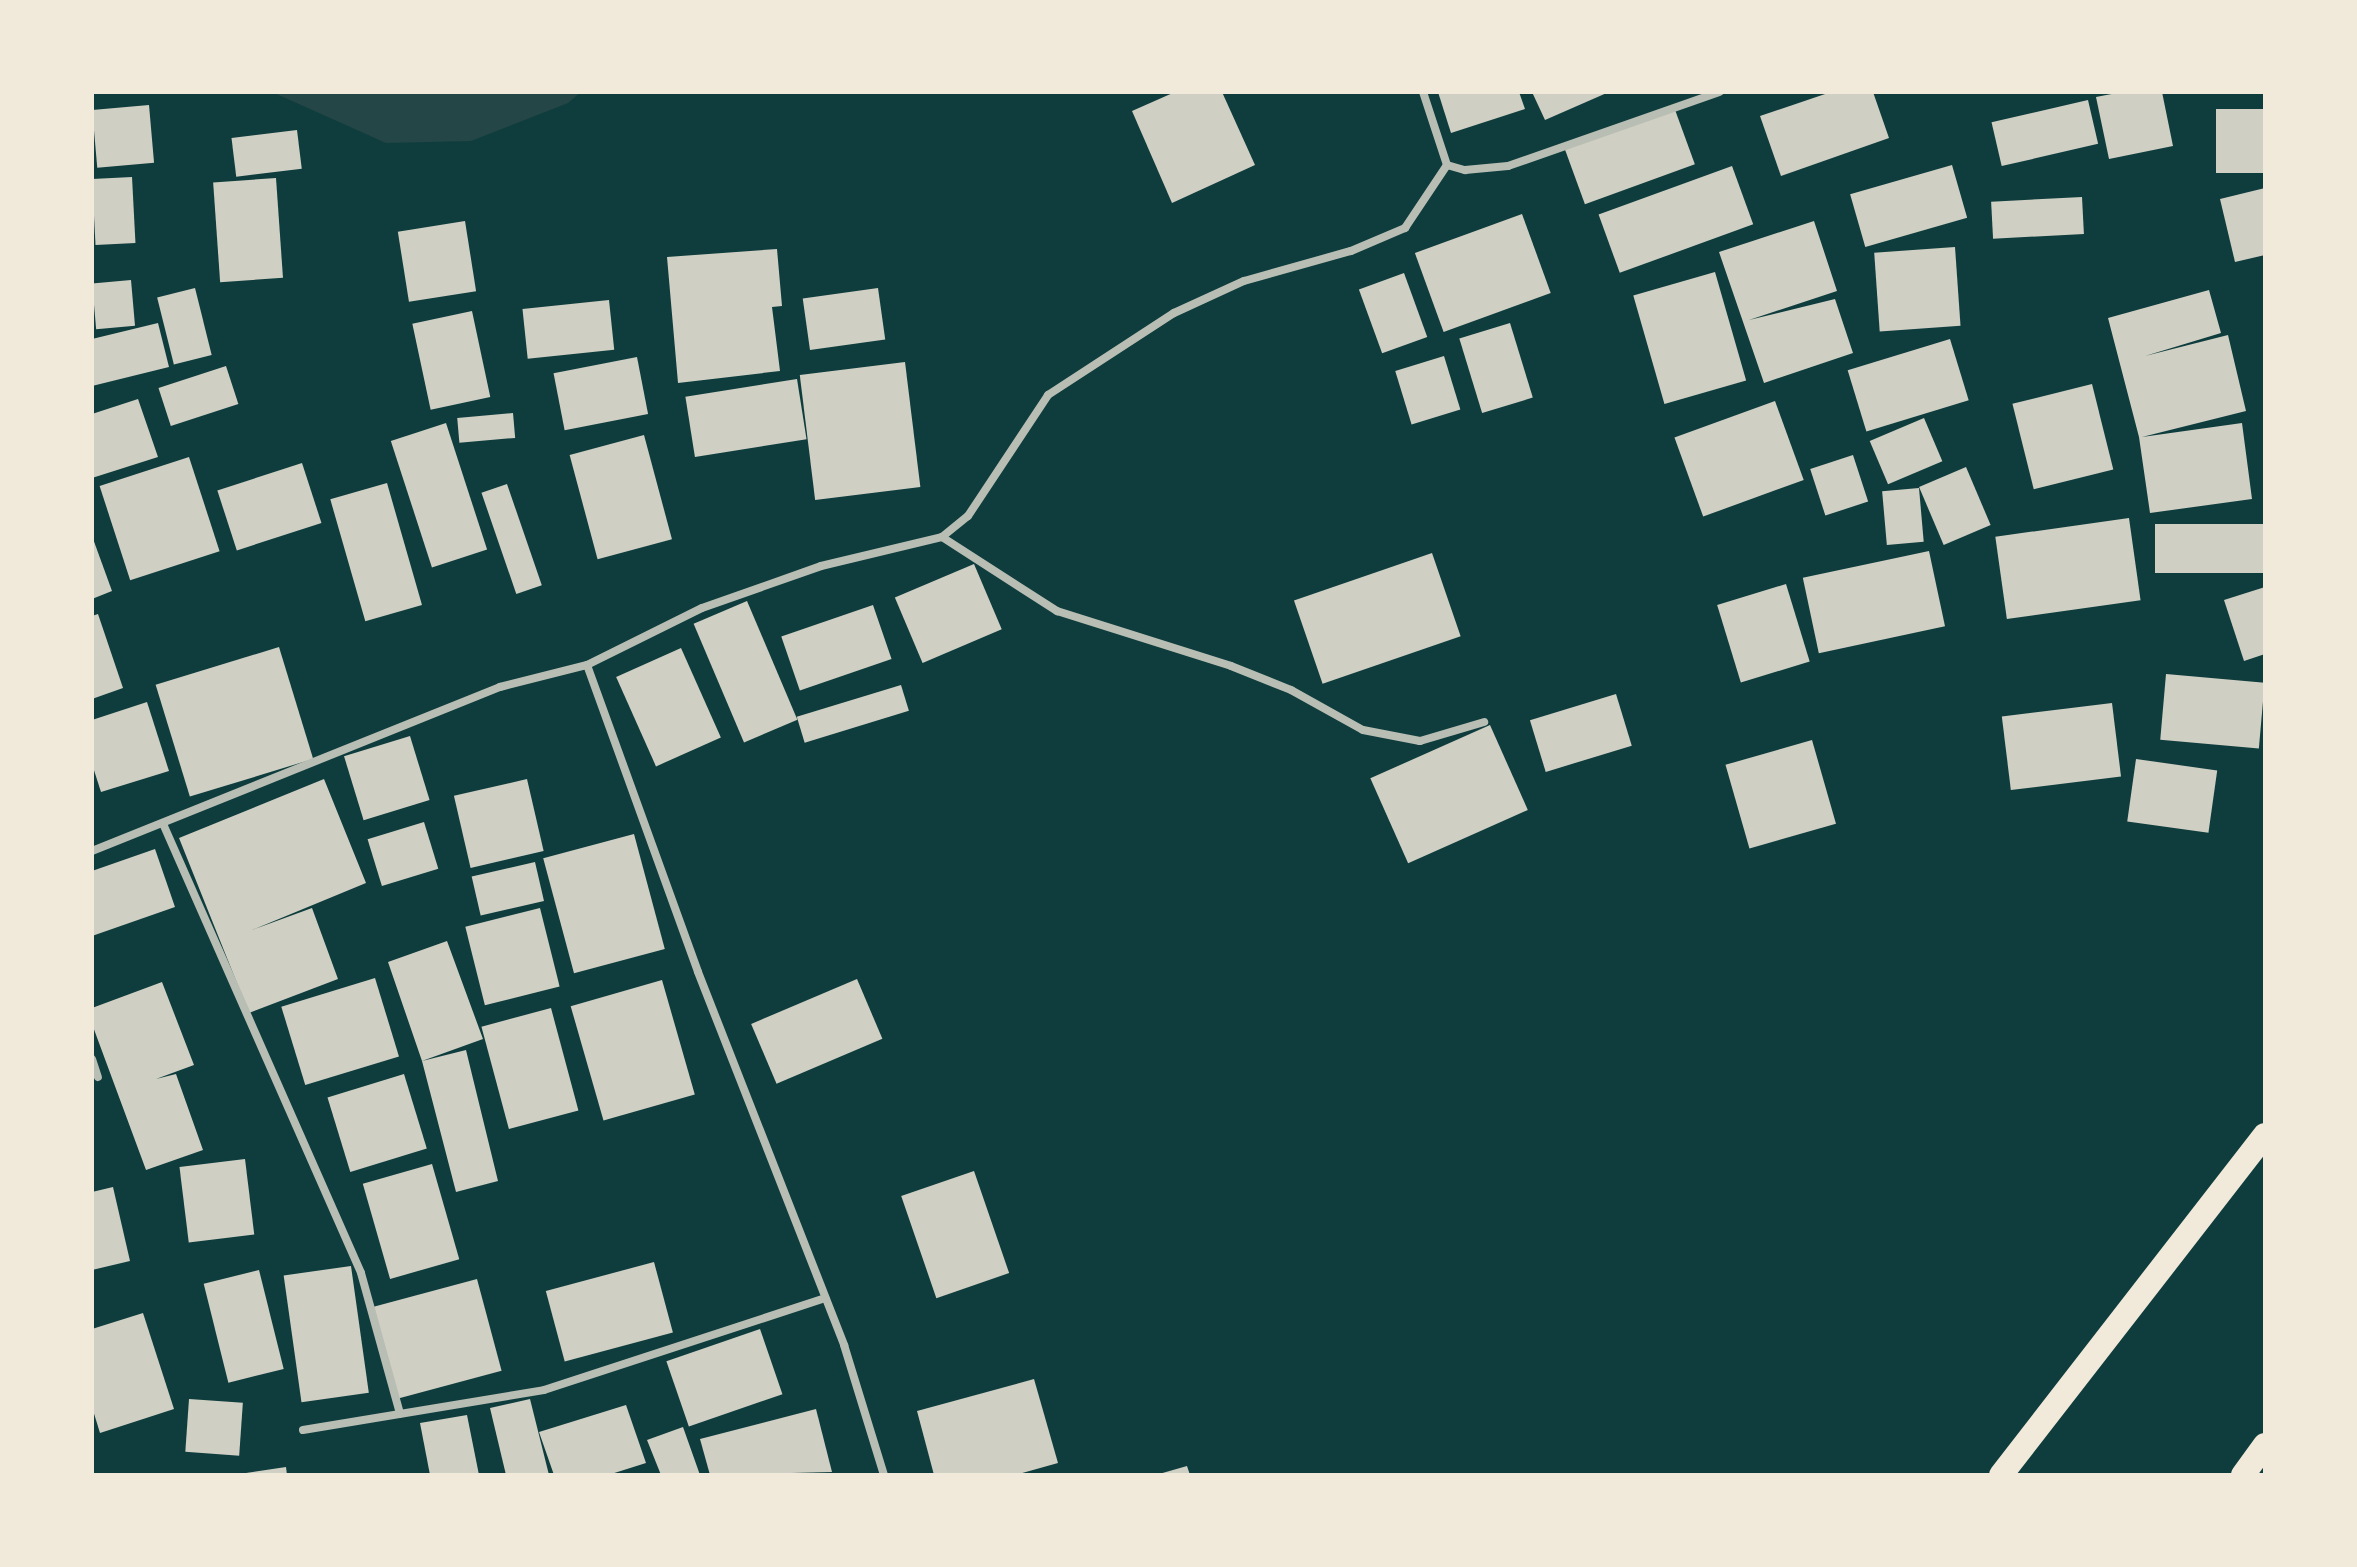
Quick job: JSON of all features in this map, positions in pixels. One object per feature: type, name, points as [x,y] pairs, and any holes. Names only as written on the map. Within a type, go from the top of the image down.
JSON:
[{"type":"highway","points":[[2001,1475],[2265,1135]]},
{"type":"highway","points":[[2243,1475],[2265,1445]]},
{"type":"street","points":[[1423,92],[1447,165]]},
{"type":"street","points":[[1447,165],[1465,170],[1508,166],[1719,92]]},
{"type":"street","points":[[92,851],[164,826],[500,687],[587,665],[702,608],[821,566],[942,537],[968,516],[1048,395],[1174,313],[1244,281],[1351,251],[1405,228],[1447,165]]},
{"type":"street","points":[[942,537],[1057,611],[1231,666],[1291,690],[1363,730],[1420,741],[1484,722]]},
{"type":"street","points":[[587,665],[825,1298],[884,1475]]},
{"type":"street","points":[[164,826],[361,1273],[400,1414]]},
{"type":"street","points":[[92,1059],[98,1077]]},
{"type":"street","points":[[303,1430],[544,1390],[825,1298]]},
{"type":"shaded area","points":[[272,92],[581,92],[568,103],[471,141],[386,143]]},
{"type":"building","points":[[1175,92],[1222,92],[1255,165],[1172,203],[1132,111]]},
{"type":"building","points":[[1438,92],[1519,92],[1525,109],[1451,133]]},
{"type":"building","points":[[1532,92],[1609,92],[1545,120]]},
{"type":"building","points":[[1831,92],[1873,92],[1889,138],[1781,176],[1760,116]]},
{"type":"building","points":[[2122,92],[2162,92],[2173,146],[2109,159],[2096,97]]},
{"type":"building","points":[[2088,100],[2098,144],[2002,166],[1992,122]]},
{"type":"building","points":[[149,105],[154,163],[97,168],[92,110]]},
{"type":"building","points":[[1674,107],[1695,164],[1585,204],[1564,147]]},
{"type":"building","points":[[2216,109],[2265,109],[2265,173],[2216,173]]},
{"type":"building","points":[[297,130],[302,169],[236,177],[231,138]]},
{"type":"building","points":[[1952,165],[1967,218],[1865,247],[1850,194]]},
{"type":"building","points":[[1732,166],[1753,224],[1620,273],[1599,215]]},
{"type":"building","points":[[132,177],[135,243],[96,245],[92,179]]},
{"type":"building","points":[[276,178],[283,278],[220,282],[213,182]]},
{"type":"building","points":[[2265,188],[2265,255],[2235,262],[2220,199]]},
{"type":"building","points":[[2082,197],[2084,234],[1993,239],[1991,202]]},
{"type":"building","points":[[1522,214],[1551,293],[1444,332],[1415,253]]},
{"type":"building","points":[[465,221],[476,291],[409,302],[398,232]]},
{"type":"building","points":[[1814,221],[1837,291],[1749,320],[1835,299],[1853,353],[1764,383],[1719,252]]},
{"type":"building","points":[[1955,247],[1961,326],[1880,331],[1874,253]]},
{"type":"building","points":[[777,249],[782,306],[772,307],[780,371],[678,383],[667,257]]},
{"type":"building","points":[[1715,272],[1746,381],[1664,404],[1633,295]]},
{"type":"building","points":[[1404,273],[1427,337],[1382,353],[1359,289]]},
{"type":"building","points":[[131,280],[135,326],[96,329],[92,283]]},
{"type":"building","points":[[195,288],[212,355],[174,364],[157,297]]},
{"type":"building","points":[[878,288],[885,339],[810,350],[803,299]]},
{"type":"building","points":[[2209,290],[2221,333],[2145,356],[2228,335],[2246,411],[2142,437],[2242,423],[2252,499],[2150,513],[2139,437],[2108,318]]},
{"type":"building","points":[[609,300],[614,350],[528,359],[522,309]]},
{"type":"building","points":[[472,311],[490,397],[431,410],[412,324]]},
{"type":"building","points":[[158,323],[169,367],[92,386],[92,339]]},
{"type":"building","points":[[1510,323],[1533,398],[1482,413],[1459,338]]},
{"type":"building","points":[[1950,339],[1969,400],[1866,431],[1848,370]]},
{"type":"building","points":[[1444,356],[1460,410],[1412,424],[1395,371]]},
{"type":"building","points":[[637,357],[648,414],[565,430],[554,373]]},
{"type":"building","points":[[905,362],[920,487],[815,500],[800,375]]},
{"type":"building","points":[[226,366],[238,404],[171,426],[158,388]]},
{"type":"building","points":[[797,379],[807,439],[695,457],[685,397]]},
{"type":"building","points":[[2092,384],[2113,469],[2034,489],[2012,404]]},
{"type":"building","points":[[138,399],[158,457],[92,478],[92,414]]},
{"type":"building","points":[[1775,401],[1804,480],[1703,517],[1674,438]]},
{"type":"building","points":[[513,413],[515,438],[459,443],[457,418]]},
{"type":"building","points":[[1924,418],[1942,461],[1888,484],[1870,441]]},
{"type":"building","points":[[446,423],[487,549],[432,567],[391,441]]},
{"type":"building","points":[[644,435],[672,539],[598,559],[570,455]]},
{"type":"building","points":[[1853,455],[1868,502],[1825,516],[1810,469]]},
{"type":"building","points":[[189,457],[220,551],[130,580],[100,486]]},
{"type":"building","points":[[302,463],[321,523],[237,550],[217,491]]},
{"type":"building","points":[[1966,467],[1991,525],[1944,545],[1919,487]]},
{"type":"building","points":[[387,483],[422,605],[365,621],[330,499]]},
{"type":"building","points":[[507,484],[542,585],[516,594],[481,493]]},
{"type":"building","points":[[1919,488],[1924,542],[1887,545],[1882,491]]},
{"type":"building","points":[[2129,518],[2141,600],[2007,619],[1995,537]]},
{"type":"building","points":[[2155,524],[2265,524],[2265,573],[2155,573]]},
{"type":"building","points":[[92,536],[112,591],[92,599]]},
{"type":"building","points":[[1929,551],[1945,626],[1819,653],[1803,578]]},
{"type":"building","points":[[1432,553],[1461,636],[1323,684],[1294,601]]},
{"type":"building","points":[[974,564],[1002,629],[923,663],[895,598]]},
{"type":"building","points":[[1786,584],[1810,661],[1741,683],[1717,605]]},
{"type":"building","points":[[2265,587],[2265,654],[2244,661],[2224,600]]},
{"type":"building","points":[[747,601],[797,720],[744,742],[694,624]]},
{"type":"building","points":[[873,605],[892,659],[800,690],[781,637]]},
{"type":"building","points":[[98,614],[123,688],[92,699],[92,616]]},
{"type":"building","points":[[279,647],[313,759],[190,797],[156,685]]},
{"type":"building","points":[[681,648],[721,738],[656,766],[616,677]]},
{"type":"building","points":[[2166,674],[2265,683],[2259,748],[2160,740]]},
{"type":"building","points":[[901,685],[909,711],[805,743],[797,717]]},
{"type":"building","points":[[1616,694],[1632,746],[1546,772],[1530,720]]},
{"type":"building","points":[[147,702],[169,771],[101,792],[92,764],[92,720]]},
{"type":"building","points":[[2112,703],[2121,776],[2011,790],[2002,717]]},
{"type":"building","points":[[1490,725],[1528,810],[1408,863],[1370,778]]},
{"type":"building","points":[[410,736],[430,800],[364,820],[344,756]]},
{"type":"building","points":[[1812,740],[1836,824],[1749,848],[1725,765]]},
{"type":"building","points":[[2136,759],[2217,770],[2208,833],[2127,821]]},
{"type":"building","points":[[324,779],[366,883],[252,930],[312,908],[338,979],[249,1013],[179,838]]},
{"type":"building","points":[[527,779],[544,851],[471,868],[454,796]]},
{"type":"building","points":[[424,822],[438,869],[382,886],[368,839]]},
{"type":"building","points":[[634,834],[665,949],[574,973],[543,858]]},
{"type":"building","points":[[155,849],[175,907],[92,936],[92,871]]},
{"type":"building","points":[[535,862],[544,901],[481,916],[472,877]]},
{"type":"building","points":[[540,908],[560,987],[485,1005],[465,927]]},
{"type":"building","points":[[447,941],[483,1039],[422,1061],[388,962]]},
{"type":"building","points":[[375,978],[399,1056],[305,1085],[281,1007]]},
{"type":"building","points":[[857,979],[882,1039],[777,1084],[751,1024]]},
{"type":"building","points":[[662,980],[695,1094],[603,1121],[571,1006]]},
{"type":"building","points":[[162,982],[194,1065],[156,1079],[176,1074],[203,1150],[146,1170],[92,1024],[92,1008]]},
{"type":"building","points":[[551,1008],[578,1110],[509,1129],[481,1027]]},
{"type":"building","points":[[466,1050],[498,1181],[456,1192],[422,1061]]},
{"type":"building","points":[[404,1074],[427,1149],[350,1172],[327,1097]]},
{"type":"building","points":[[245,1159],[254,1234],[189,1242],[179,1167]]},
{"type":"building","points":[[432,1164],[459,1259],[390,1279],[363,1184]]},
{"type":"building","points":[[974,1171],[1009,1273],[936,1298],[901,1196]]},
{"type":"building","points":[[113,1187],[130,1261],[92,1270],[92,1192]]},
{"type":"building","points":[[654,1262],[673,1333],[565,1362],[546,1291]]},
{"type":"building","points":[[351,1266],[369,1393],[301,1402],[284,1275]]},
{"type":"building","points":[[259,1270],[284,1369],[228,1383],[204,1284]]},
{"type":"building","points":[[477,1279],[502,1371],[398,1398],[374,1307]]},
{"type":"building","points":[[143,1313],[174,1409],[100,1433],[92,1407],[92,1329]]},
{"type":"building","points":[[760,1329],[782,1394],[689,1426],[666,1361]]},
{"type":"building","points":[[1034,1379],[1058,1463],[1015,1475],[934,1475],[917,1411]]},
{"type":"building","points":[[189,1399],[243,1403],[239,1456],[185,1452]]},
{"type":"building","points":[[530,1399],[549,1475],[506,1475],[490,1408]]},
{"type":"building","points":[[626,1405],[646,1463],[608,1475],[554,1475],[539,1432]]},
{"type":"building","points":[[816,1409],[832,1472],[710,1475],[700,1439]]},
{"type":"building","points":[[467,1415],[479,1475],[430,1475],[420,1423]]},
{"type":"building","points":[[683,1427],[700,1475],[661,1475],[647,1440]]},
{"type":"building","points":[[1187,1466],[1190,1475],[1159,1475],[1159,1474]]},
{"type":"building","points":[[286,1467],[287,1475],[246,1475],[246,1473]]}]
